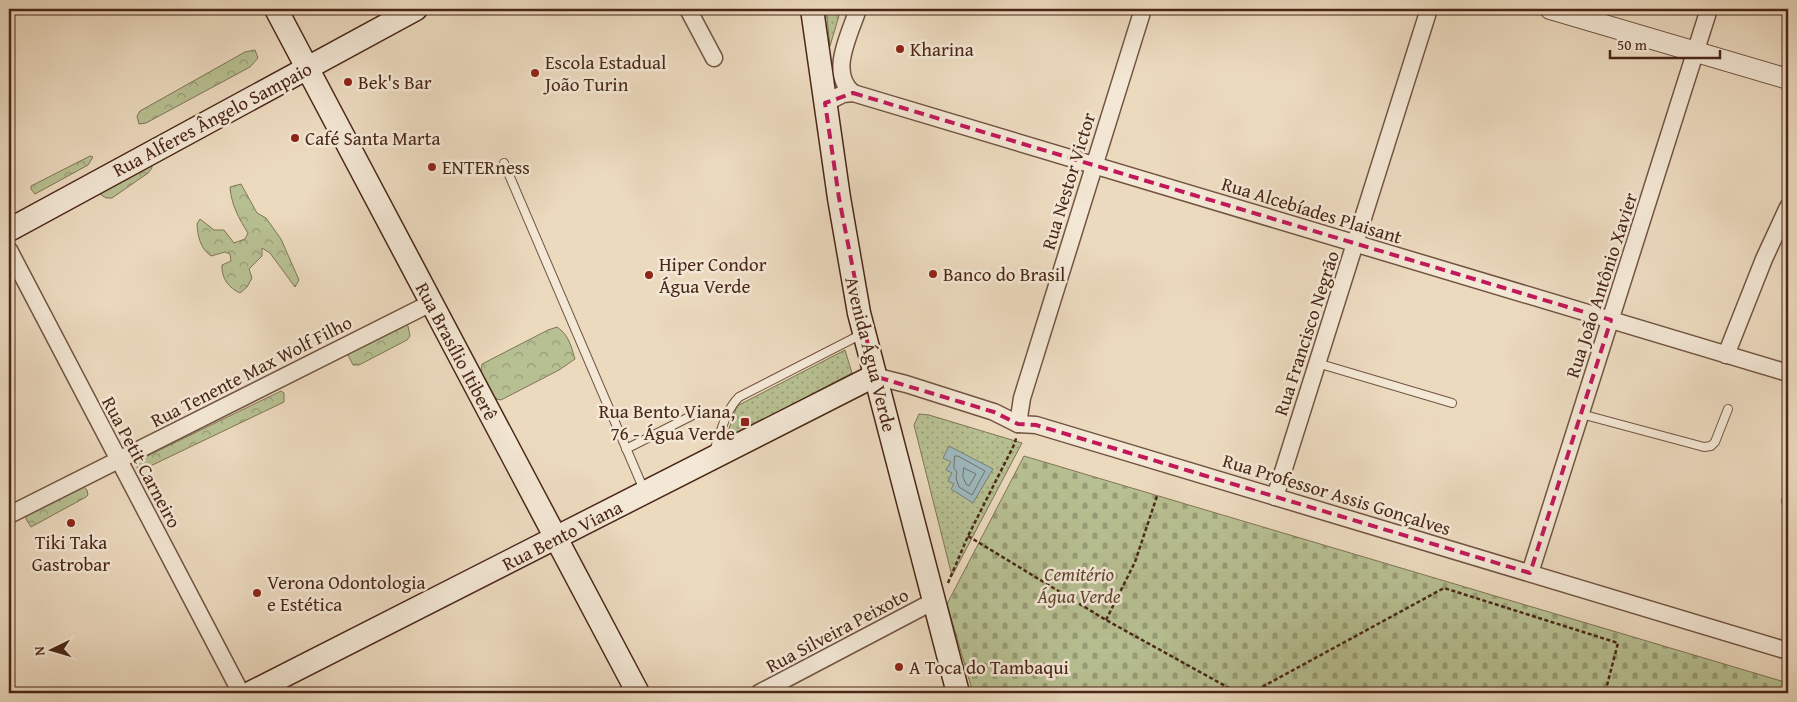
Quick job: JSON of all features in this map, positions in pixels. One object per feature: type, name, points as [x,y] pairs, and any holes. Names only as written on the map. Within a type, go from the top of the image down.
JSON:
[{"type":"main road","name":"Rua Brasílio Itiberê","points":[[276,9],[638,693]]},
{"type":"main road","name":"Rua Alferes Ângelo Sampaio","points":[[9,230],[416,9]]},
{"type":"main road","name":"Avenida Água Verde","points":[[812,9],[849,264],[874,376],[958,693]]},
{"type":"main road","name":"Rua Bento Viana","points":[[250,693],[874,376]]},
{"type":"street","points":[[688,9],[714,58]]},
{"type":"street","points":[[853,93],[843,83],[840,66],[858,9]]},
{"type":"street","name":"Rua Nestor Victor","points":[[1018,424],[1022,398],[1143,9]]},
{"type":"street","name":"Rua Francisco Negrão","points":[[1275,497],[1429,9]]},
{"type":"street","points":[[1550,9],[1788,79]]},
{"type":"street","name":"Rua João Antônio Xavier","points":[[1530,574],[1709,9]]},
{"type":"street","points":[[825,103],[843,94],[853,93]]},
{"type":"street","name":"Rua Alcebíades Plaisant","points":[[853,93],[1788,373]]},
{"type":"street","points":[[1726,355],[1764,259],[1788,207]]},
{"type":"street","name":"Rua Petit Carneiro","points":[[9,250],[241,693]]},
{"type":"street","name":"Rua Tenente Max Wolf Filho","points":[[9,515],[432,303]]},
{"type":"street","name":"Rua Professor Assis Gonçalves","points":[[874,376],[906,384],[994,412],[1018,424],[1036,425],[1788,651]]},
{"type":"street","name":"Rua Silveira Peixoto","points":[[759,693],[934,601]]},
{"type":"lane","points":[[504,163],[645,493]]},
{"type":"lane","points":[[712,459],[727,413],[739,397],[864,333]]},
{"type":"lane","points":[[1317,364],[1452,403]]},
{"type":"lane","points":[[1581,414],[1704,447],[1711,446],[1715,442],[1728,409]]},
{"type":"lane","points":[[626,449],[700,412]]},
{"type":"path","points":[[934,601],[945,590],[968,536],[1015,443],[1018,424]]},
{"type":"path","points":[[1106,620],[1135,562],[1157,496]]},
{"type":"path","points":[[968,536],[1106,620],[1238,693]]},
{"type":"path","points":[[1251,693],[1444,588],[1618,644],[1605,693]]},
{"type":"highlighted area","points":[[853,93],[1611,320],[1530,573],[1036,425],[1018,424],[994,412],[874,376],[839,198],[825,103]]},
{"type":"green space","points":[[826,9],[841,9],[830,46]]},
{"type":"green space","points":[[255,50],[258,58],[250,67],[146,123],[139,124],[137,116],[140,111],[245,52]]},
{"type":"green space","points":[[90,156],[93,157],[88,165],[35,194],[31,189],[31,186]]},
{"type":"green space","points":[[151,162],[152,168],[148,173],[112,198],[106,198],[100,194],[102,187]]},
{"type":"green space","points":[[241,184],[257,213],[266,218],[281,239],[299,280],[295,287],[270,253],[262,248],[262,256],[249,269],[252,278],[247,287],[240,293],[232,288],[224,278],[222,265],[231,261],[230,254],[225,252],[211,256],[202,246],[197,224],[200,219],[214,230],[224,230],[234,243],[245,239],[248,233],[236,211],[230,187]]},
{"type":"green space","points":[[404,324],[408,326],[410,336],[407,340],[359,365],[353,365],[348,355],[349,352]]},
{"type":"green space","points":[[557,327],[567,337],[575,359],[559,370],[501,400],[496,399],[481,372],[482,364]]},
{"type":"green space","points":[[845,350],[852,373],[725,440],[737,406]]},
{"type":"green space","points":[[281,391],[284,393],[284,402],[142,470],[137,468],[137,461]]},
{"type":"green space","points":[[919,414],[929,415],[1022,443],[952,576],[914,425]]},
{"type":"green space","name":"Cemitério Água Verde","points":[[1024,456],[1788,683],[1788,693],[973,693],[947,604]]},
{"type":"green space","points":[[82,485],[87,490],[88,495],[86,497],[31,527],[26,519],[26,514]]},
{"type":"water","points":[[949,446],[993,469],[973,503],[951,489],[954,484],[948,481],[952,473],[946,470],[951,462],[943,458]]},
{"type":"place","name":"Kharina","points":[[900,49]]},
{"type":"place","name":"Escola Estadual João Turin","points":[[535,73]]},
{"type":"place","name":"Bek's Bar","points":[[348,82]]},
{"type":"place","name":"Café Santa Marta","points":[[295,138]]},
{"type":"place","name":"ENTERness","points":[[432,167]]},
{"type":"place","name":"Banco do Brasil","points":[[933,274]]},
{"type":"place","name":"Hiper Condor Água Verde","points":[[649,275]]},
{"type":"place","name":"Rua Bento Viana, 76 - Água Verde","points":[[745,422]]},
{"type":"place","name":"Tiki Taka Gastrobar","points":[[71,523]]},
{"type":"place","name":"Verona Odontologia e Estética","points":[[257,593]]},
{"type":"place","name":"A Toca do Tambaqui","points":[[899,667]]}]
